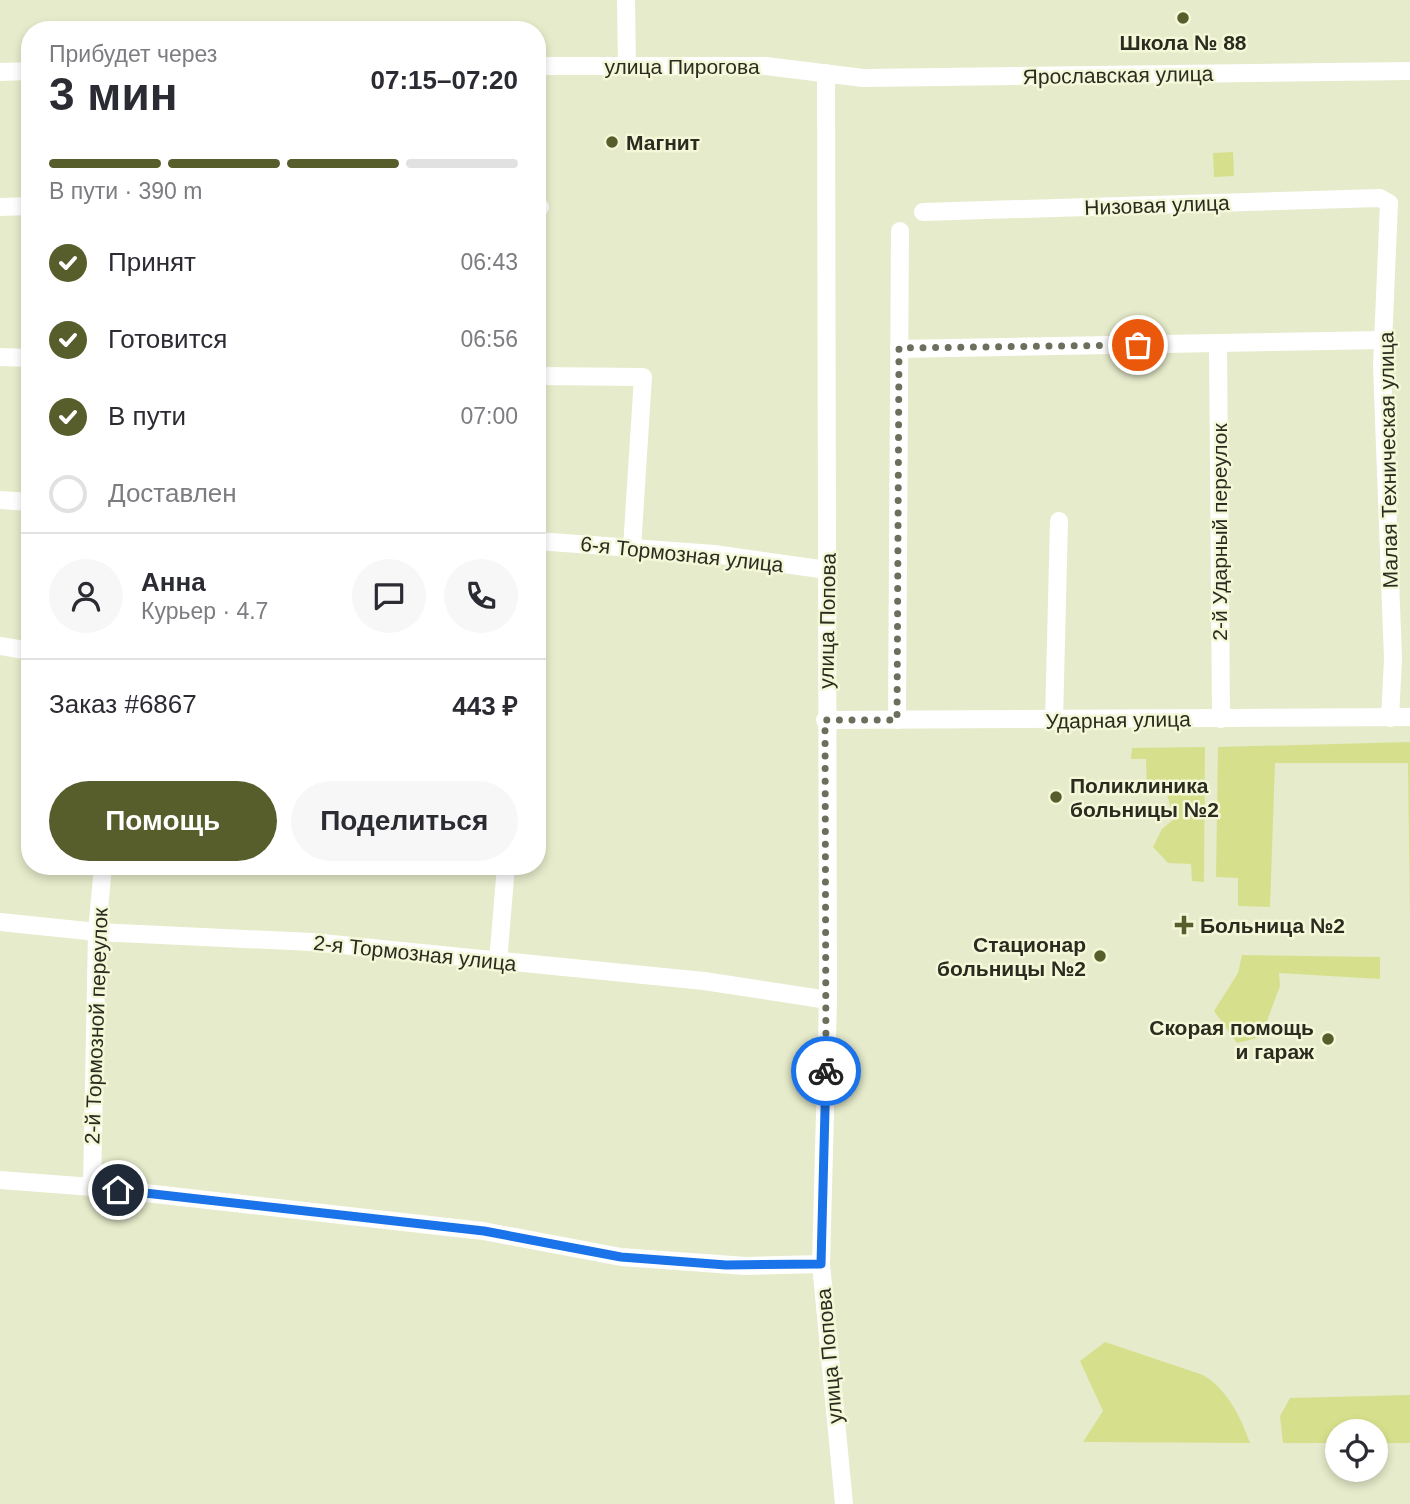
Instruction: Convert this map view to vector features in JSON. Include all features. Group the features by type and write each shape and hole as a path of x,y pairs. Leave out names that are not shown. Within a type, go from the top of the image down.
{"street":[{"path":"626,0 627,65"},
{"name":"улица Пирогова","path":"546,66 766,65 826,73"},
{"path":"0,72 21,71"},
{"name":"Ярославская улица","path":"826,73 863,78 1410,71"},
{"name":"улица Попова","path":"826,73 825,720 828,1000 821,1264 844,1504"},
{"name":"Низовая улица","path":"923,212 1380,198 1390,203"},
{"name":"Малая Техническая улица","path":"1390,203 1383,340 1393,659 1390,718"},
{"path":"0,207 21,206"},
{"path":"897,720 900,231"},
{"path":"899,348 1383,340"},
{"name":"2-й Ударный переулок","path":"1218,344 1221,719"},
{"path":"0,357 21,358"},
{"path":"546,376 643,377 632,548"},
{"path":"0,500 21,501"},
{"path":"1054,721 1059,521"},
{"name":"6-я Тормозная улица","path":"546,542 714,554 827,570"},
{"path":"0,646 21,650"},
{"name":"Ударная улица","path":"825,720 1054,721 1410,717"},
{"name":"2-й Тормозной переулок","path":"92,1187 97,932 102,875"},
{"path":"498,962 505,875"},
{"name":"2-я Тормозная улица","path":"0,922 97,932 312,942 704,981 828,1000"},
{"path":"0,1180 92,1187 484,1231 621,1257 726,1265 821,1264"}],"green space":[{"path":"1233,152 1234,176 1214,177 1213,153"},
{"path":"1410,742 1410,922 1408,763 1275,763 1270,907 1238,906 1238,878 1216,877 1218,747"},
{"path":"1205,747 1204,882 1192,881 1191,864 1168,863 1153,847 1162,829 1174,819 1167,794 1147,794 1146,759 1131,759 1132,748"},
{"path":"1242,955 1380,957 1380,979 1279,973 1280,986 1261,1037 1237,1043 1214,1011 1238,973"},
{"path":"1105,1342 1203,1375 1212,1381 1232,1404 1250,1443 1083,1442 1103,1411 1080,1361"},
{"path":"1410,1395 1410,1443 1388,1443 1388,1419 1325,1419 1325,1443 1283,1443 1280,1416 1290,1398"}],"way so far":[{"path":"826,1071 828,1000 825,720 897,720 899,348 1138,345"}],"place":[{"name":"Школа № 88","path":"1183,18"},
{"name":"Магнит","path":"612,142"},
{"name":"Поликлиника больницы №2","path":"1056,797"},
{"name":"Больница №2","path":"1184,925"},
{"name":"Стационар больницы №2","path":"1100,956"},
{"name":"Скорая помощь и гараж","path":"1328,1039"}],"route":[{"path":"118,1190 484,1231 621,1257 746,1266 821,1264 826,1071"}]}
